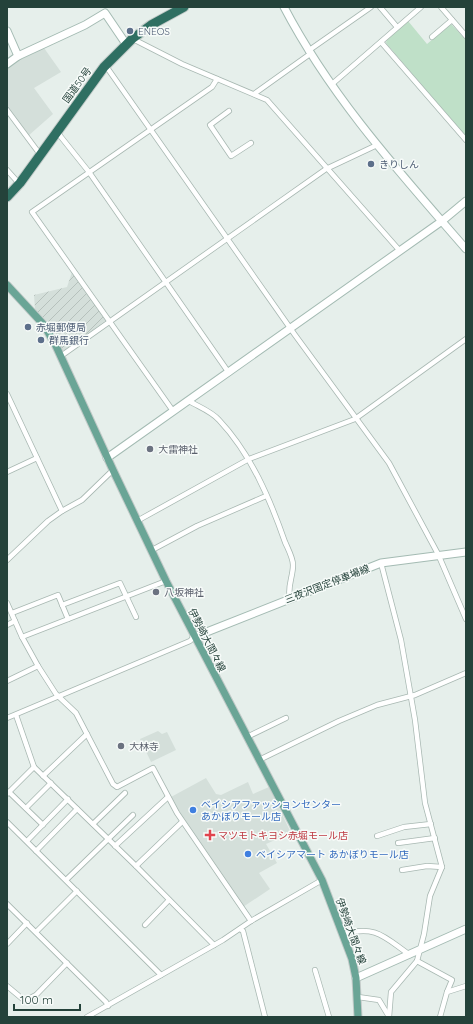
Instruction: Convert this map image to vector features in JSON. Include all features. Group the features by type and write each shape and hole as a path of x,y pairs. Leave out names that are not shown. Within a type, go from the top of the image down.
{"highway":[{"name":"国道50号","path":"7,197 57,132 104,67 129,41 151,25 184,7"}],"main road":[{"name":"伊勢崎大間々線","path":"7,285 44,325 61,356 107,458 166,581 322,880 352,959 358,997 358,1017"}],"street":[{"path":"284,7 309,52 331,85 377,145 466,249"},
{"path":"254,94 371,7"},
{"path":"380,7 397,27"},
{"path":"411,7 415,12"},
{"path":"331,85 421,7"},
{"path":"441,7 466,36"},
{"path":"7,64 18,56 85,25 103,10 129,41 267,100 326,169 400,251"},
{"path":"432,37 452,20"},
{"path":"7,31 18,56"},
{"path":"381,42 466,140"},
{"path":"104,67 108,69 227,239 388,463 438,554 466,619"},
{"path":"173,411 32,212 212,87 217,79"},
{"path":"7,110 39,153"},
{"path":"229,111 210,125 231,156 251,143"},
{"path":"57,132 89,172 229,373"},
{"path":"61,356 326,169 377,145"},
{"path":"7,170 16,180"},
{"path":"107,458 442,221 466,201"},
{"path":"137,521 249,459 355,419 466,339"},
{"path":"7,394 62,510"},
{"path":"188,401 210,412 219,419 249,459 276,518 293,564 290,581 290,598"},
{"path":"7,472 37,458"},
{"path":"7,560 48,521 62,510 82,500 113,470"},
{"path":"152,550 197,526 266,496"},
{"name":"三夜沢国定停車場線","path":"194,636 381,563 438,554 466,552"},
{"path":"381,563 398,626 420,750 425,803 442,866 430,896 417,961 391,992 388,1016"},
{"path":"22,637 127,598 166,581"},
{"path":"62,605 120,582 136,617"},
{"path":"12,613 58,595 68,619"},
{"path":"7,603 22,637 38,666 58,696 76,713 116,786 153,768 182,822 251,921"},
{"path":"7,624 15,621"},
{"path":"7,718 176,647 190,640 194,636"},
{"path":"7,681 38,666"},
{"path":"259,760 372,707 433,689 466,673"},
{"path":"16,715 34,767 136,866 214,945"},
{"path":"247,737 286,718"},
{"path":"43,776 87,734"},
{"path":"34,767 8,793 43,824"},
{"path":"26,808 51,783"},
{"path":"93,824 125,793"},
{"path":"115,846 168,797"},
{"path":"26,841 68,799"},
{"path":"36,850 77,809"},
{"path":"66,880 133,814"},
{"path":"7,822 161,975"},
{"path":"136,866 182,822"},
{"path":"378,836 404,827 431,824"},
{"path":"398,843 435,838"},
{"path":"402,870 427,866 442,866"},
{"path":"87,1017 214,945 251,921 322,880"},
{"path":"36,932 77,891"},
{"path":"145,925 169,900"},
{"path":"8,906 67,963 108,1006"},
{"path":"7,944 27,923"},
{"path":"240,929 242,931 265,1017"},
{"path":"356,978 466,929"},
{"path":"343,934 358,930 375,931 410,955"},
{"path":"417,961 452,980 440,1017"},
{"path":"7,986 25,1001 36,995 67,963"},
{"path":"315,970 329,1017"},
{"path":"447,992 466,986"},
{"path":"358,997 380,1000 388,1016"}],"shaded area":[{"path":"44,48 61,72 34,88 53,114 28,136 7,108 7,68 15,62"},
{"path":"72,272 106,320 65,351 61,349 35,309 34,295 67,287"},
{"path":"158,731 162,734 167,732 176,750 151,762 140,739"},
{"path":"206,778 216,794 221,795 248,782 253,794 269,787 291,833 266,844 277,863 259,873 270,889 243,907 177,809 171,797"}],"green space":[{"path":"408,21 427,44 451,24 466,40 466,137 386,43 387,39"}],"place":[{"name":"ENEOS","path":"130,31"},
{"name":"きりしん","path":"371,164"},
{"name":"赤堀郵便局","path":"28,327"},
{"name":"群馬銀行","path":"41,340"},
{"name":"大雷神社","path":"150,449"},
{"name":"八坂神社","path":"156,592"},
{"name":"大林寺","path":"121,746"},
{"name":"ベイシアファッションセンター あかぼりモール店","path":"193,810"},
{"name":"マツモトキヨシ赤堀モール店","path":"210,835"},
{"name":"ベイシアマート あかぼりモール店","path":"248,854"}]}
